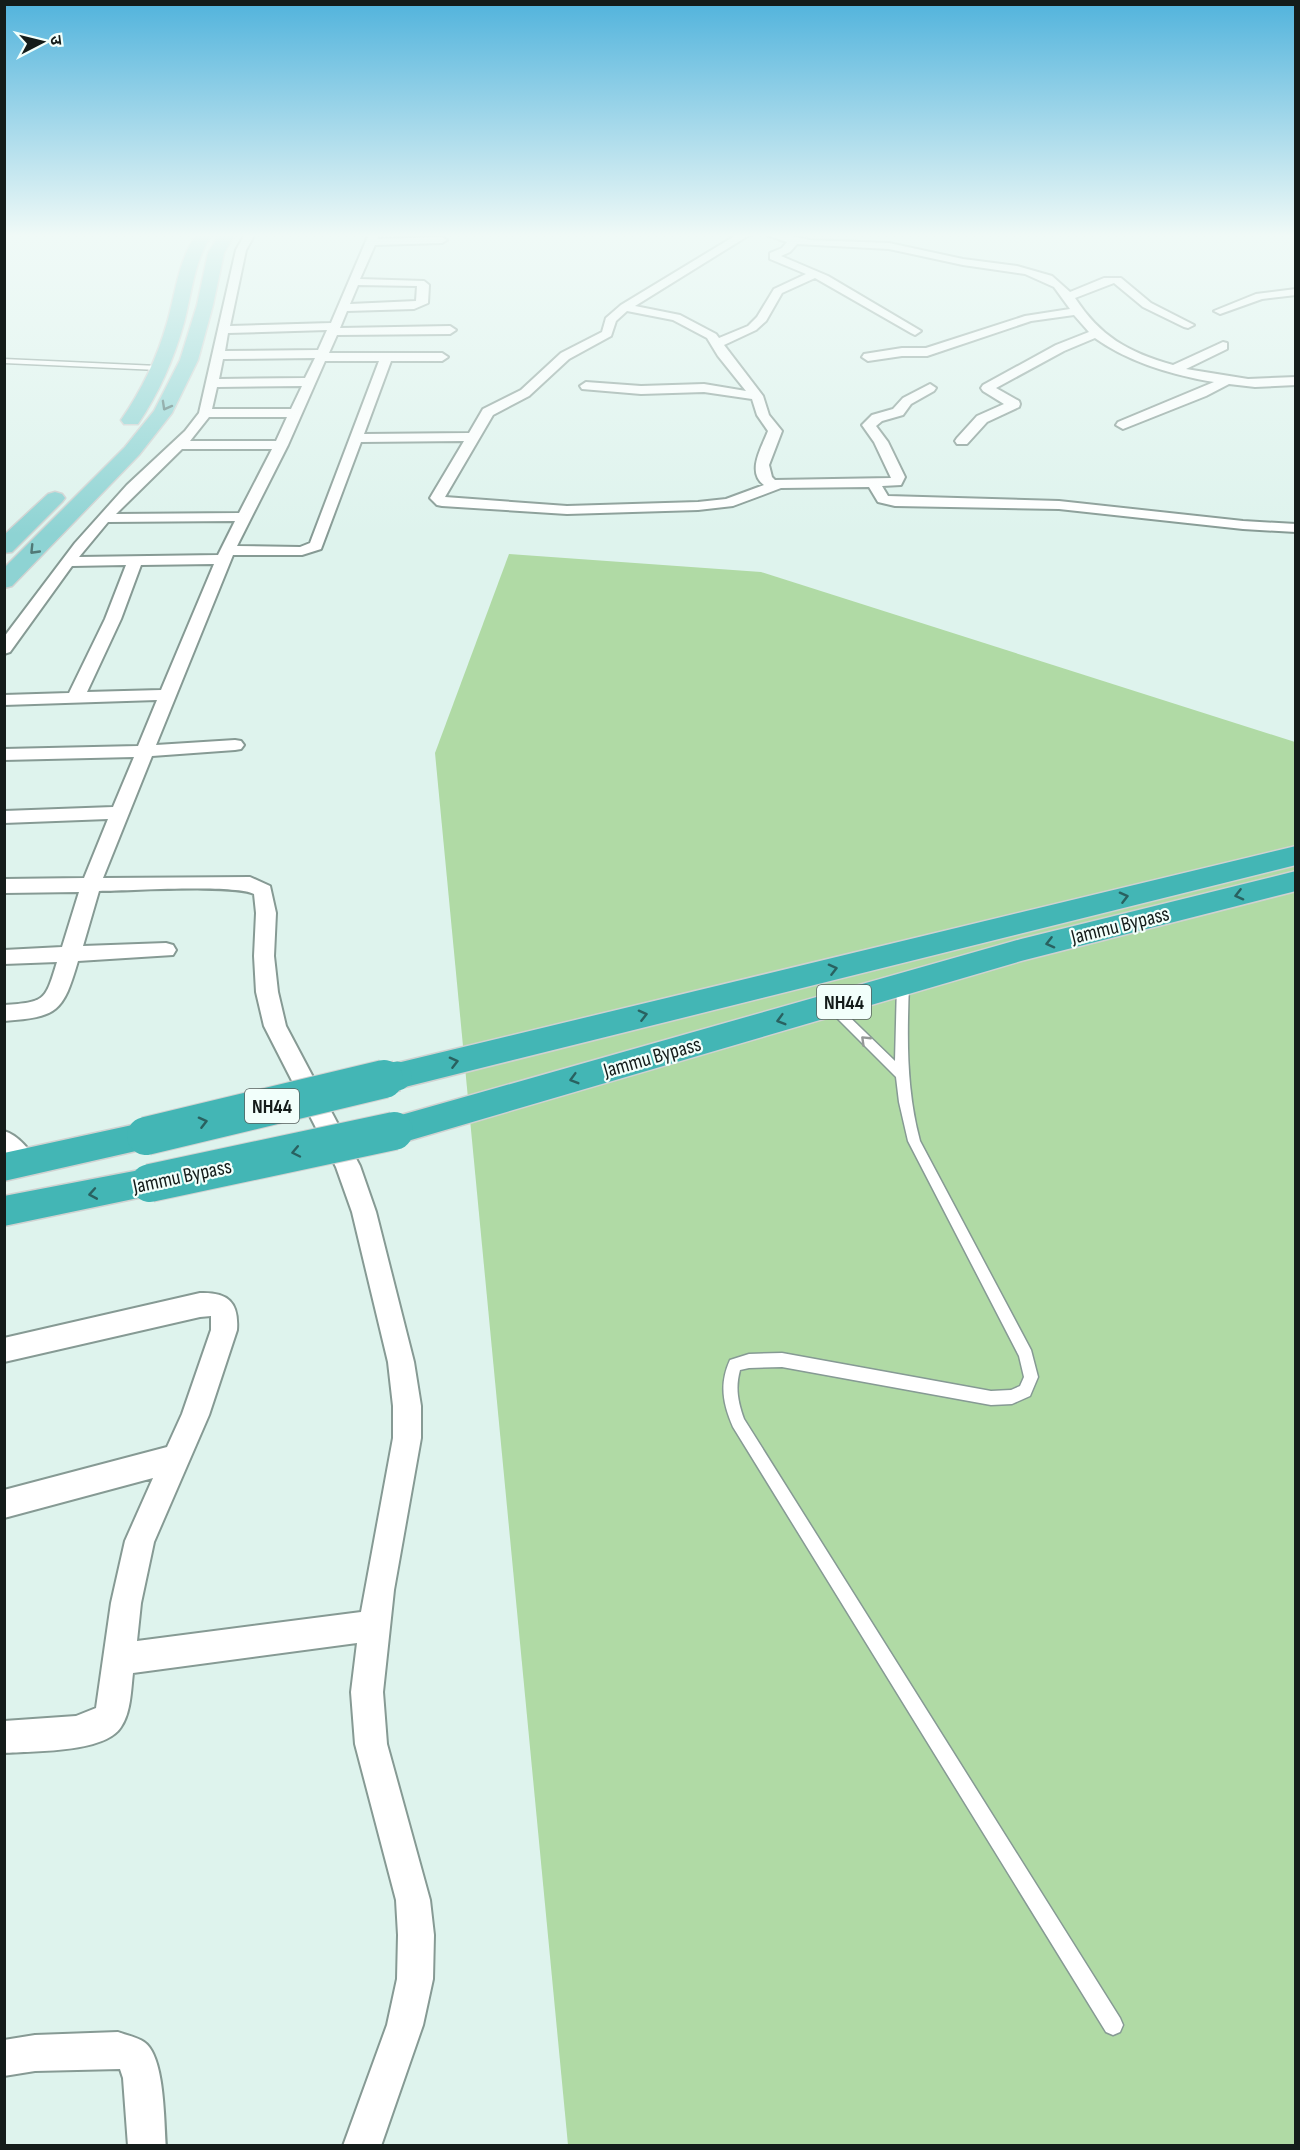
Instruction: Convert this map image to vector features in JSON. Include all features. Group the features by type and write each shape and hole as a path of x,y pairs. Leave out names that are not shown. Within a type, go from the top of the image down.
{"highway":[{"name":"Jammu Bypass","path":"11,1157 146,1136 1296,855"},
{"name":"Jammu Bypass","path":"4,1211 150,1183 394,1131 1021,950 1296,881"}],"main road":[{"path":"117,435 141,406 170,334"},
{"path":"4,581 132,451 163,413 189,360 196,334"},
{"path":"4,546 71,483"}],"street":[{"path":"4,649 68,562 104,518 132,488 196,428 205,413 222,334"},
{"path":"4,1013 45,1008 53,1003 58,994 91,884 225,555 281,445 331,334"},
{"path":"606,334 566,356 525,393 488,412 468,437 438,495 438,501 567,510 698,506 728,503 778,484"},
{"path":"709,334 757,396 763,415 775,431 762,465 762,472 767,482 778,484 896,482 898,477 881,442 870,428 870,422 898,412 907,401 930,388"},
{"path":"717,344 738,334"},
{"path":"868,357 902,352 927,352 980,334"},
{"path":"962,441 982,419 1014,404 987,388 1060,348 1094,334"},
{"path":"1099,334 1136,355 1227,380 1258,383 1296,381"},
{"path":"1177,368 1223,346"},
{"path":"218,355 442,357"},
{"path":"68,562 135,561 302,551 316,546 386,357"},
{"path":"1123,425 1149,413 1191,399 1227,380"},
{"path":"212,383 310,382"},
{"path":"586,386 641,390 704,388 757,396"},
{"path":"205,413 296,413"},
{"path":"356,438 468,437"},
{"path":"178,445 281,445"},
{"path":"874,484 883,499 895,502 1059,505 1243,525 1296,528"},
{"path":"104,518 244,517"},
{"path":"76,697 113,619 135,561"},
{"path":"4,700 169,695"},
{"path":"4,755 147,751 235,745"},
{"path":"4,817 121,813"},
{"path":"4,886 217,883 250,884 262,891 266,913 264,956 267,992 274,1026 348,1166 364,1212 401,1362 407,1406 407,1438 375,1626 367,1692 371,1744 413,1900 416,1935 415,1979 405,2025 362,2145"},
{"path":"4,957 166,950"},
{"path":"4,1350 200,1305 214,1304 222,1308 225,1318 224,1330 195,1415 140,1540 132,1572 110,1716 103,1724 76,1732 4,1737"},
{"path":"4,1504 176,1458"},
{"path":"119,1659 375,1626"},
{"path":"4,2058 34,2054 118,2050 132,2055 138,2062 142,2078 147,2145"}],"lane":[{"path":"4,361 158,368"},
{"path":"903,984 901,1074 903,1099 914,1141 1026,1355 1031,1377 1026,1391 1012,1396 991,1398 782,1360 749,1360 735,1365 728,1382 729,1396 738,1422 1113,2025"},
{"path":"830,1005 901,1074"}],"green space":[{"path":"509,554 761,572 1295,742 1295,2145 568,2145 435,753"}]}
